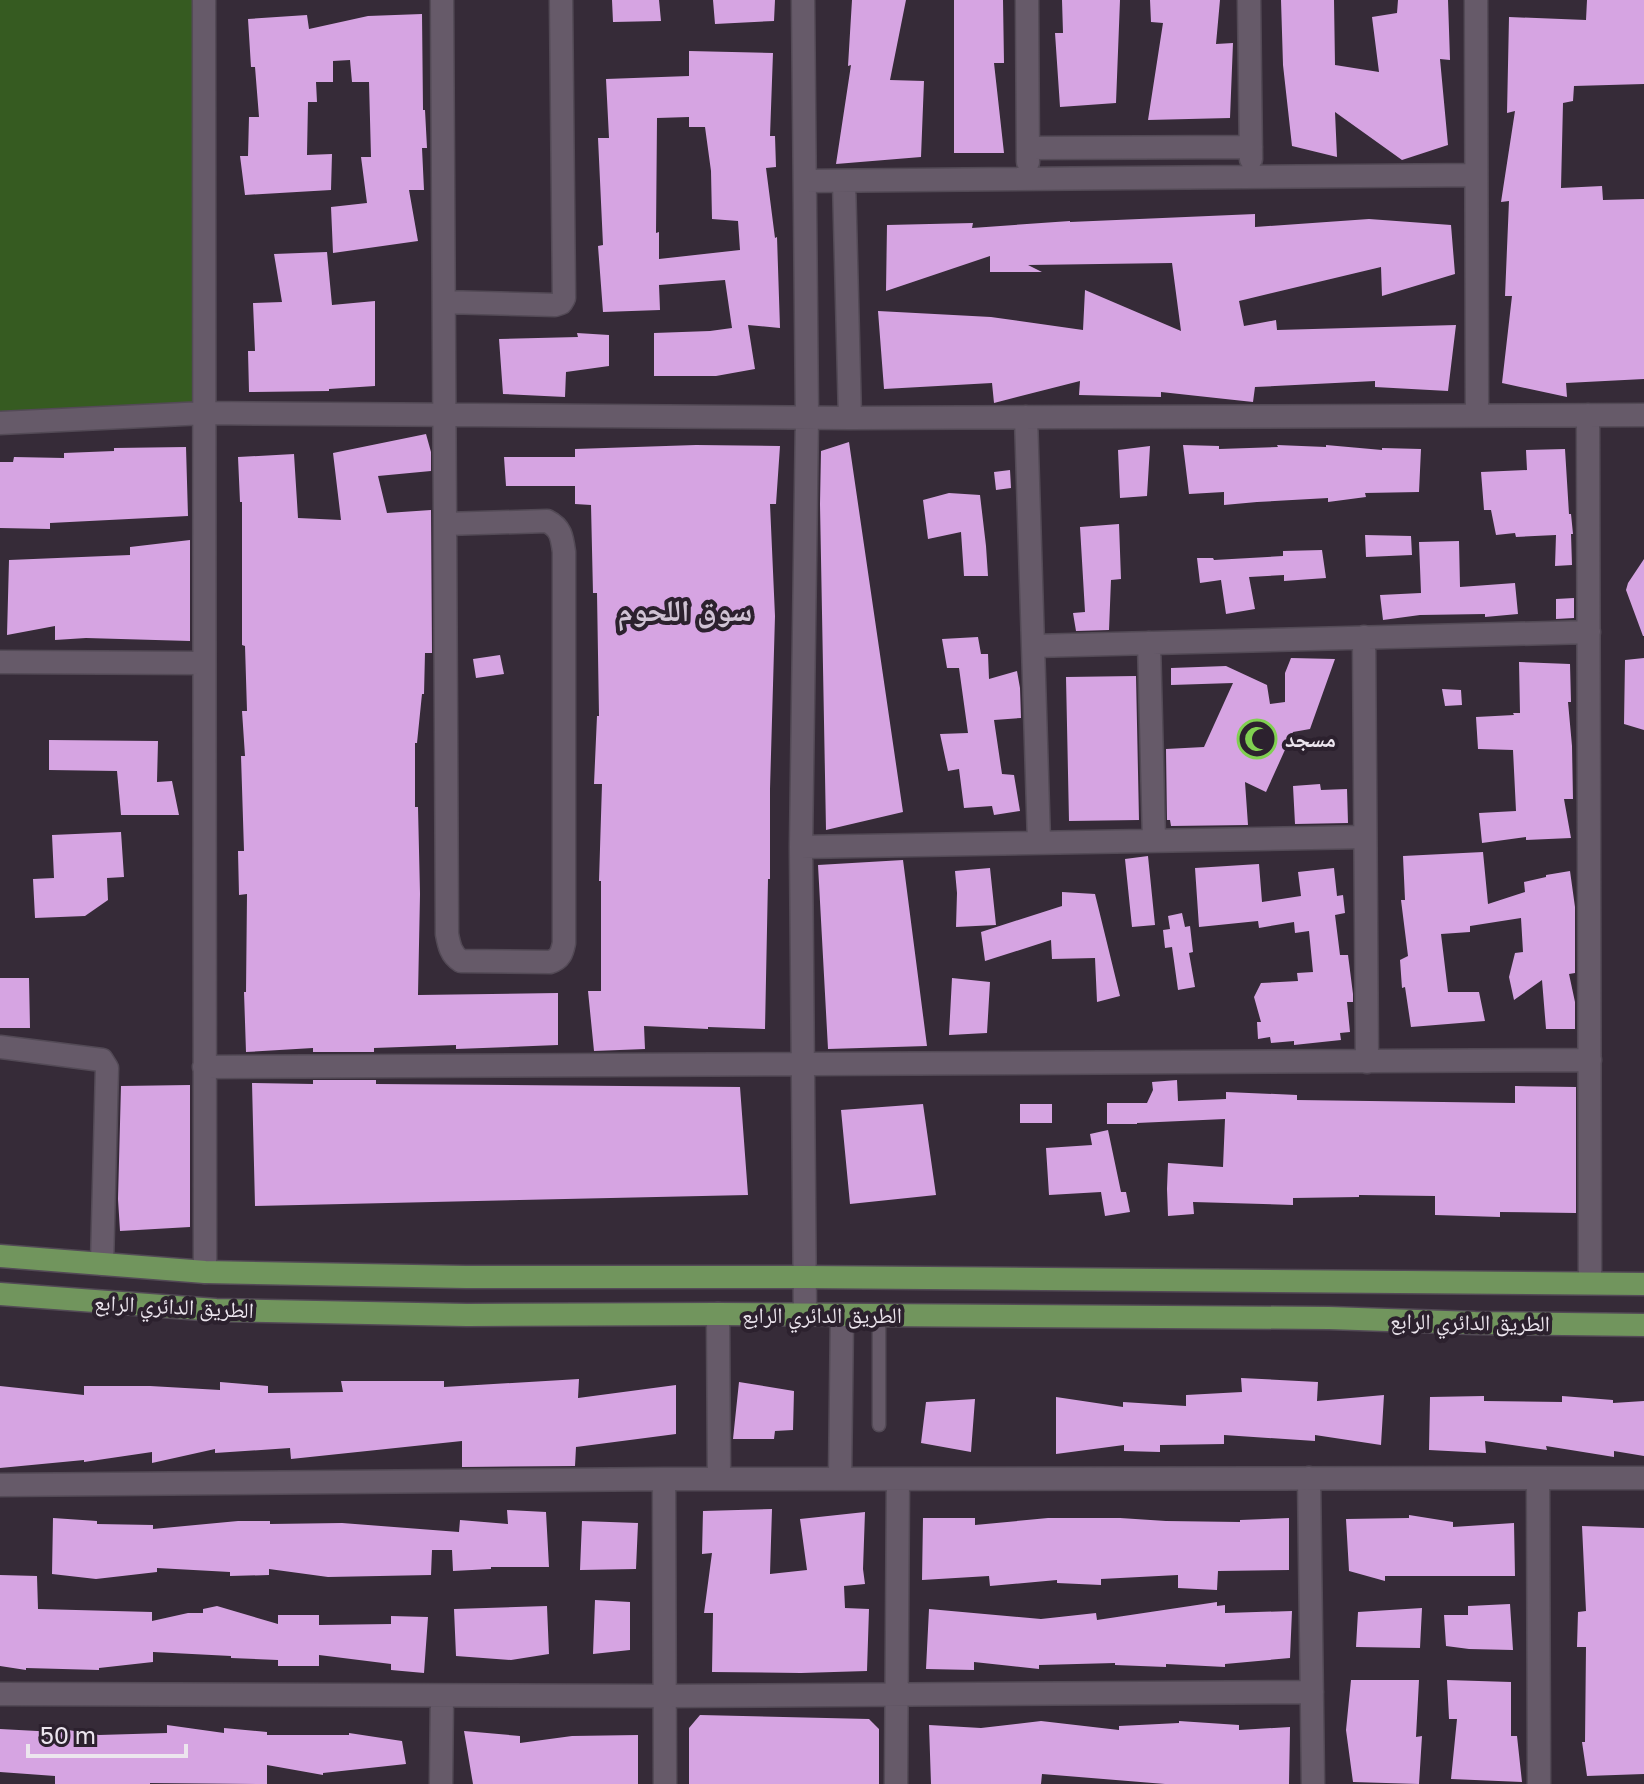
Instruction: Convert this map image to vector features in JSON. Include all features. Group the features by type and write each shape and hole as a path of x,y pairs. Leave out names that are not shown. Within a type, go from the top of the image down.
{"main road":[{"name":"الطريق الدائري الرابع","path":"0,1256 205,1272 466,1277 1644,1284"},
{"name":"الطريق الدائري الرابع","path":"0,1294 216,1310 467,1315 1329,1318 1644,1325"}],"street":[{"path":"204,0 205,1272"},
{"path":"442,0 447,934 456,958 461,961 550,962 562,953 564,943 565,592 562,534 547,521 445,524"},
{"path":"444,302 555,305 564,298 561,0"},
{"path":"803,0 807,417 801,847 805,1314"},
{"path":"1027,0 1027,179"},
{"path":"1249,0 1252,177"},
{"path":"1476,0 1477,415"},
{"path":"1028,148 1251,147"},
{"path":"805,181 1476,175"},
{"path":"844,181 850,418"},
{"path":"0,423 205,413 850,418 1644,415"},
{"path":"1588,415 1590,1283"},
{"path":"1026,417 1039,842"},
{"path":"1033,646 1589,632"},
{"path":"1364,637 1367,1062"},
{"path":"1149,643 1154,840"},
{"path":"0,662 204,663"},
{"path":"801,847 1365,837"},
{"path":"0,1047 102,1060 107,1068 102,1264"},
{"path":"204,1067 1590,1060"},
{"path":"718,1314 719,1479"},
{"path":"840,1479 842,1315"},
{"path":"1309,1478 1313,1784"},
{"path":"1538,1478 1539,1784"},
{"path":"0,1485 664,1479 1644,1478"},
{"path":"664,1479 665,1784"},
{"path":"896,1784 898,1479"},
{"path":"0,1694 896,1696 1312,1692"},
{"path":"441,1784 442,1696"}],"lane":[{"path":"879,1315 879,1425"}],"green space":[{"path":"0,0 216,0 213,423 0,424"}],"building":[{"path":"612,0 659,0 661,21 613,22"},
{"path":"713,0 775,0 774,21 715,24"},
{"path":"852,0 906,0 890,80 924,81 921,157 836,164 851,65 848,66"},
{"path":"954,0 1003,0 1004,63 994,63 1004,153 954,153"},
{"path":"1062,0 1120,0 1116,103 1060,107 1055,33 1063,33"},
{"path":"1150,0 1220,0 1216,44 1233,43 1230,118 1148,120 1163,23 1151,22"},
{"path":"1281,0 1334,0 1335,65 1379,72 1372,17 1397,13 1398,0 1448,0 1450,60 1440,59 1448,145 1402,160 1335,112 1337,157 1292,146 1283,65"},
{"path":"1587,0 1644,0 1644,84 1574,86 1573,101 1563,103 1561,188 1602,186 1603,200 1644,199 1644,379 1566,383 1567,397 1502,383 1512,296 1505,296 1509,201 1501,202 1515,111 1507,113 1509,17 1586,20"},
{"path":"422,14 423,110 427,148 422,148 424,190 409,190 418,241 333,253 331,207 367,203 361,157 371,157 369,82 352,82 350,60 333,61 333,82 316,82 317,102 308,102 307,155 332,154 331,190 245,195 240,156 248,156 249,117 259,117 248,19 307,15 309,29 368,16"},
{"path":"689,51 773,53 770,136 775,136 776,167 766,168 777,237 780,328 748,325 755,369 716,376 654,376 654,333 732,328 725,280 659,285 660,310 603,312 598,246 603,245 598,138 609,138 606,79 689,76","holes":["689,117 689,127 705,127 711,171 712,219 738,221 740,250 659,259 659,232 656,233 657,118"]},
{"path":"1255,214 1255,227 1369,219 1451,225 1455,274 1382,296 1381,267 1239,301 1244,326 1276,320 1277,330 1456,325 1448,391 1375,387 1375,381 1255,387 1253,402 1161,392 1161,397 1079,395 1080,381 994,403 992,383 884,389 878,311 991,317 1083,330 1085,290 1181,331 1172,263 1028,265 1042,272 990,272 990,256 886,291 887,225 973,223 972,228"},
{"path":"327,252 332,305 375,301 375,386 329,391 249,392 248,351 255,351 253,303 282,302 274,254"},
{"path":"577,333 609,335 609,366 566,372 565,397 503,394 499,339 578,337"},
{"path":"426,434 431,452 431,471 378,476 387,513 431,510 432,653 425,653 424,694 415,743 420,894 418,995 558,993 558,1045 374,1048 374,1052 313,1052 313,1048 246,1052 247,894 239,895 238,851 244,851 241,756 245,756 242,711 247,711 245,646 242,645 242,502 238,457 294,454 298,518 341,520 333,453"},
{"path":"849,442 903,812 826,830 821,451"},
{"path":"1183,445 1219,446 1219,449 1326,445 1382,450 1421,449 1419,492 1365,493 1366,497 1328,502 1328,498 1224,505 1224,492 1189,494"},
{"path":"780,446 776,504 770,504 775,616 765,1029 644,1026 645,1049 594,1051 588,991 601,991 599,881 602,784 594,784 599,716 597,593 593,593 591,505 575,504 575,486 506,486 504,457 575,457 575,449"},
{"path":"1150,446 1147,496 1120,498 1118,450"},
{"path":"186,447 188,516 50,523 50,529 0,528 0,462 13,462 14,457 64,458 64,453 114,451 114,448"},
{"path":"1565,449 1573,534 1572,565 1555,566 1556,535 1496,535 1491,510 1484,510 1481,472 1527,470 1526,450"},
{"path":"1010,470 1011,488 996,490 994,472"},
{"path":"949,493 980,495 988,576 964,576 961,532 928,539 923,500"},
{"path":"1119,524 1121,579 1111,580 1109,630 1076,631 1073,613 1085,612 1080,527"},
{"path":"1365,535 1411,536 1412,555 1366,557"},
{"path":"190,540 190,641 55,640 55,626 7,635 9,560 130,555 130,547"},
{"path":"1459,541 1460,587 1515,583 1518,614 1485,617 1485,614 1420,615 1383,620 1380,595 1421,593 1419,542"},
{"path":"1322,550 1326,578 1284,581 1284,575 1249,577 1255,609 1226,614 1221,580 1200,583 1197,558 1283,556 1283,551"},
{"path":"1644,559 1644,636 1643,636 1626,590"},
{"path":"1574,598 1574,618 1556,619 1556,599"},
{"path":"978,637 981,654 988,654 989,679 1017,671 1021,718 994,720 1002,774 1014,775 1020,811 994,815 992,806 964,808 959,769 948,771 940,734 968,733 959,668 947,668 942,639"},
{"path":"500,655 504,674 476,678 473,659"},
{"path":"1291,658 1335,659 1310,729 1293,732 1266,792 1245,782 1248,825 1171,826 1170,820 1167,820 1166,749 1204,747 1233,683 1171,685 1171,668 1226,666 1267,685 1270,704 1285,702 1285,673"},
{"path":"1644,658 1644,730 1624,724 1625,660"},
{"path":"1519,662 1570,664 1571,702 1568,702 1573,799 1564,799 1571,838 1526,840 1526,837 1482,843 1479,813 1516,811 1513,750 1478,749 1476,717 1520,713"},
{"path":"1136,676 1139,820 1069,821 1066,677"},
{"path":"1442,689 1461,690 1462,705 1445,706"},
{"path":"49,740 158,741 157,782 172,781 179,815 121,815 117,771 49,770"},
{"path":"1320,784 1321,790 1347,789 1348,823 1295,824 1293,786"},
{"path":"121,832 124,877 107,878 108,900 85,916 35,918 33,879 54,878 52,835"},
{"path":"1483,852 1488,904 1525,892 1524,882 1570,871 1575,907 1575,973 1569,974 1575,1002 1575,1029 1546,1029 1542,980 1514,1000 1509,977 1515,953 1523,952 1521,918 1470,926 1470,932 1441,934 1448,992 1479,992 1485,1021 1411,1027 1405,987 1402,988 1400,960 1408,956 1401,900 1405,900 1403,856"},
{"path":"1148,856 1155,925 1132,927 1125,859"},
{"path":"903,860 927,1046 828,1049 818,865"},
{"path":"1259,864 1262,902 1301,896 1298,872 1334,868 1337,896 1343,895 1345,913 1335,915 1340,955 1348,955 1353,994 1353,1002 1347,1002 1350,1032 1340,1033 1341,1040 1294,1045 1294,1041 1271,1043 1270,1037 1258,1039 1257,1022 1261,1022 1254,997 1261,983 1298,981 1297,973 1313,972 1309,931 1295,933 1294,922 1259,928 1258,921 1199,927 1195,868"},
{"path":"990,868 996,925 956,927 955,871"},
{"path":"1062,892 1095,894 1120,996 1097,1002 1095,958 1052,959 1051,940 985,961 981,932 1062,906"},
{"path":"1182,913 1185,927 1190,926 1193,952 1189,953 1195,987 1178,990 1172,947 1165,948 1163,930 1170,929 1168,916"},
{"path":"0,978 29,978 30,1028 0,1028"},
{"path":"952,978 990,982 987,1033 949,1035"},
{"path":"313,1080 376,1080 376,1084 740,1087 748,1195 255,1206 252,1083 313,1084"},
{"path":"1177,1080 1178,1101 1226,1099 1226,1092 1297,1095 1297,1100 1515,1103 1515,1086 1576,1087 1576,1213 1500,1212 1500,1217 1435,1215 1435,1196 1359,1195 1293,1198 1293,1205 1193,1202 1194,1214 1168,1216 1168,1163 1223,1167 1225,1119 1107,1124 1107,1103 1147,1103 1153,1090 1152,1082"},
{"path":"190,1085 190,1227 120,1231 121,1086"},
{"path":"923,1104 936,1195 850,1204 841,1110"},
{"path":"1020,1104 1052,1104 1052,1123 1020,1123"},
{"path":"1108,1130 1121,1192 1126,1192 1130,1212 1105,1216 1101,1192 1049,1195 1046,1148 1092,1145 1090,1134"},
{"path":"1241,1378 1318,1382 1317,1401 1384,1395 1381,1445 1315,1435 1315,1441 1224,1435 1224,1444 1160,1445 1160,1452 1124,1451 1124,1445 1056,1454 1056,1397 1123,1407 1123,1402 1186,1406 1186,1395 1242,1392"},
{"path":"579,1379 578,1398 676,1385 676,1434 576,1447 575,1466 462,1467 462,1441 291,1459 290,1448 215,1453 215,1449 152,1463 152,1452 84,1462 0,1468 0,1386 84,1395 84,1386 220,1390 220,1382 268,1386 268,1393 343,1392 341,1381 444,1381 444,1387"},
{"path":"739,1382 794,1391 793,1430 775,1431 774,1439 733,1439"},
{"path":"1484,1396 1484,1401 1562,1402 1562,1396 1613,1400 1613,1403 1644,1401 1644,1456 1614,1451 1614,1457 1546,1446 1547,1450 1485,1441 1486,1453 1429,1450 1430,1397"},
{"path":"975,1399 971,1452 921,1443 926,1402"},
{"path":"772,1509 770,1574 807,1570 800,1519 865,1512 865,1584 844,1586 845,1608 869,1609 867,1671 712,1672 713,1613 704,1613 712,1553 702,1554 703,1511"},
{"path":"507,1510 546,1512 549,1567 491,1567 453,1571 452,1550 432,1550 431,1575 328,1577 269,1569 269,1575 230,1576 230,1572 157,1568 157,1572 96,1579 52,1574 53,1518 97,1521 97,1524 153,1525 153,1529 270,1521 270,1524 342,1523 459,1532 460,1520 508,1524"},
{"path":"1409,1515 1453,1522 1453,1527 1514,1523 1515,1576 1385,1576 1385,1581 1349,1571 1346,1519 1409,1518"},
{"path":"923,1518 975,1518 975,1525 1048,1518 1240,1522 1289,1518 1289,1570 1218,1571 1217,1590 1178,1588 1178,1575 1101,1579 1101,1585 1057,1583 1057,1580 990,1586 989,1576 922,1580"},
{"path":"582,1521 638,1523 636,1569 580,1570"},
{"path":"1582,1526 1644,1528 1644,1774 1587,1776 1582,1742 1585,1742 1586,1647 1577,1647 1578,1612 1586,1611"},
{"path":"0,1575 37,1576 38,1609 152,1612 152,1621 203,1613 203,1609 217,1606 278,1624 278,1615 319,1615 319,1625 391,1624 391,1616 428,1617 424,1673 391,1670 391,1664 319,1655 319,1666 278,1666 278,1660 153,1652 153,1662 99,1670 26,1670 0,1666"},
{"path":"595,1600 630,1602 630,1650 593,1654"},
{"path":"1217,1602 1217,1606 1225,1605 1225,1613 1292,1611 1290,1658 1225,1664 1225,1667 1115,1663 1039,1665 1039,1669 974,1662 974,1670 926,1669 929,1609 1041,1619 1096,1613 1097,1620"},
{"path":"1510,1604 1513,1650 1446,1646 1444,1615 1468,1615 1468,1606"},
{"path":"547,1606 549,1654 511,1660 456,1656 454,1609"},
{"path":"1422,1608 1420,1648 1356,1647 1358,1612"},
{"path":"1351,1680 1419,1680 1416,1737 1422,1736 1419,1784 1353,1782 1346,1730"},
{"path":"1447,1680 1511,1682 1511,1736 1517,1736 1522,1782 1451,1779 1457,1719 1449,1719"},
{"path":"700,1715 869,1719 879,1729 879,1784 689,1784 689,1728"},
{"path":"1041,1721 1119,1730 1119,1726 1179,1721 1239,1725 1239,1730 1290,1727 1289,1784 1165,1784 1042,1774 1041,1784 931,1784 929,1725 981,1728"},
{"path":"167,1725 224,1733 224,1728 267,1732 267,1735 349,1733 402,1741 406,1764 323,1775 267,1765 267,1784 55,1784 55,1776 0,1772 0,1729 56,1732 56,1728 99,1735 167,1733"},
{"path":"464,1731 520,1736 520,1743 572,1736 638,1735 638,1784 473,1784"}],"place":[{"name":"مسجد","path":"1257,739"}],"district":[{"name":"سوق اللحوم","path":"685,611"}]}
